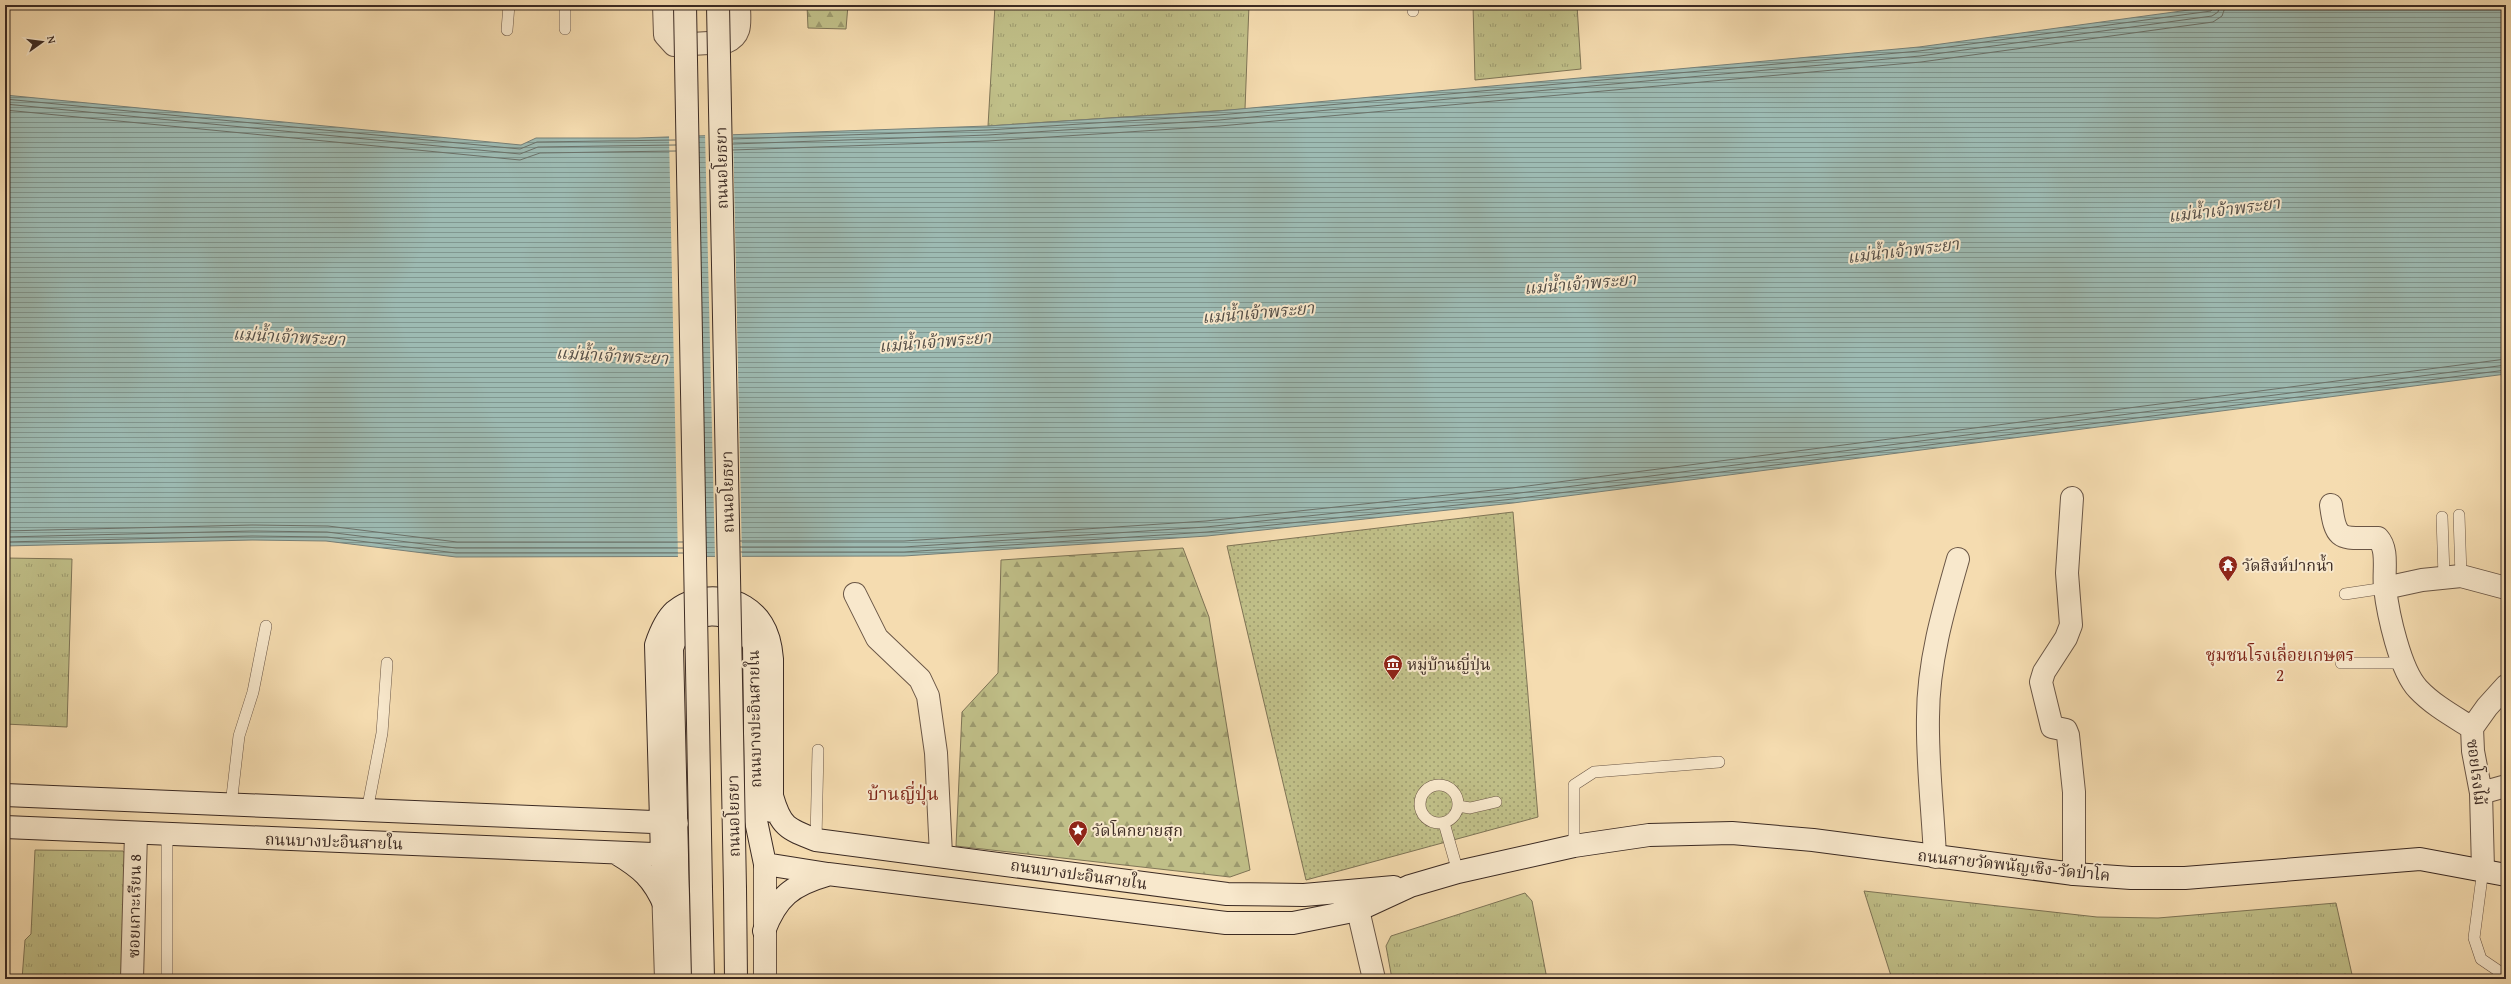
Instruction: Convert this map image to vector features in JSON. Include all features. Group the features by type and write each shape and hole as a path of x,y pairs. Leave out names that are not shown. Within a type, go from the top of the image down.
{"main road":[{"path":"664,5 665,35 674,45 726,42 733,39 739,29 739,5"},
{"name":"ถนนอโยธยา","path":"685,5 703,979"},
{"name":"ถนนอโยธยา","path":"718,5 736,979"},
{"path":"2072,498 2067,573 2071,625 2066,638 2044,672 2041,682 2052,727 2055,729 2066,730 2068,735 2074,792 2074,874"},
{"path":"2331,505 2334,528 2340,535 2348,537 2378,538 2383,544 2385,588 2402,663 2417,687 2428,699 2472,728"},
{"path":"1935,857 1928,717 1930,683 1940,624 1958,559"},
{"path":"2385,588 2452,576 2506,588"},
{"path":"855,594 877,638 920,679 928,696 936,753 941,855"},
{"name":"ถนนบางปะอินสายใน","path":"669,823 659,786 656,645 663,626 675,611 692,601 711,597 731,600 748,609 762,623 770,640 772,822 764,864"},
{"name":"ถนนบางปะอินสายใน","path":"5,826 136,833 670,855 669,823 672,648 677,635 694,619 712,614 726,616 738,622 748,632 754,645 756,822 764,864"},
{"name":"ซอยโรงไม้","path":"2483,869 2481,793 2473,751 2472,728 2486,706 2506,686"},
{"path":"608,821 636,813 648,803 659,786"},
{"path":"2481,793 2506,786"},
{"name":"ถนนบางปะอินสายใน","path":"5,795 669,823"},
{"name":"ถนนบางปะอินสายใน","path":"772,796 778,817 792,831 816,840 941,855 1227,894 1304,895 1410,886"},
{"name":"ซอยเกาะเรียน 8","path":"132,979 136,833"},
{"name":"ถนนสายวัดพนัญเชิง-วัดป่าโค","path":"1522,858 1574,846 1649,835 1732,833 1814,840 2074,874 2131,878 2185,878 2420,859 2483,869 2506,875"},
{"path":"616,853 639,867 657,886 665,906"},
{"path":"666,979 665,906 670,855"},
{"path":"670,855 680,979"},
{"name":"ถนนบางปะอินสายใน","path":"764,864 828,874 1226,923 1293,923 1358,910 1410,886 1458,872 1522,858"},
{"name":"ถนนอโยธยา","path":"764,864 765,979"},
{"path":"764,931 772,912 781,898 811,879 828,874"},
{"path":"1358,910 1374,979"}],"lane":[{"path":"506,30 509,5"},
{"path":"565,5 565,29"},
{"path":"2452,576 2459,515"},
{"path":"2442,517 2452,576"},
{"path":"2345,594 2385,588"},
{"path":"231,805 239,736 253,692 266,626"},
{"path":"366,810 382,733 387,663"},
{"path":"2341,663 2402,663"},
{"path":"816,840 818,750"},
{"path":"1574,846 1574,785 1594,772 1719,762"},
{"path":"1441,784 1454,792 1458,806 1456,813 1444,822 1429,821 1420,809 1422,794 1434,785 1441,784"},
{"path":"1458,806 1470,808 1496,802"},
{"path":"1444,822 1458,872"},
{"path":"166,834 167,979"},
{"path":"2483,869 2474,938 2481,959 2506,976"}],"green space":[{"path":"807,5 848,5 846,29 808,28"},
{"path":"995,5 1249,5 1245,109 988,126"},
{"path":"1473,5 1577,5 1581,69 1475,80"},
{"name":"หมู่บ้านญี่ปุ่น","path":"1513,512 1538,817 1306,880 1227,546"},
{"path":"1183,548 1209,617 1250,870 1230,877 956,846 962,712 998,673 1001,560"},
{"path":"5,558 72,559 67,727 5,724"},
{"path":"35,850 123,851 128,858 127,979 22,979 25,940 31,934"},
{"path":"1864,891 2097,917 2158,918 2336,903 2353,979 1892,979"},
{"path":"1525,893 1532,901 1547,979 1392,979 1386,946 1391,936"}],"water":[{"name":"แม่น้ำเจ้าพระยา","path":"2225,5 2506,5 2506,374 1513,503 1207,536 904,556 456,557 326,541 252,540 5,546 5,95 521,145 536,138 637,138 988,126 1218,111 1919,47"}],"pier":[{"path":"705,133 733,133 742,558 715,558"},
{"path":"697,134 706,558 678,559 669,135"}],"place":[{"name":"วัดสิงห์ปากน้ำ","path":"2228,582"},
{"name":"หมู่บ้านญี่ปุ่น","path":"1393,681"},
{"name":"วัดโคกยายสุก","path":"1078,847"}],"district":[{"name":"ชุมชนโรงเลื่อยเกษตร 2","path":"2280,664"},
{"name":"บ้านญี่ปุ่น","path":"903,793"}]}
